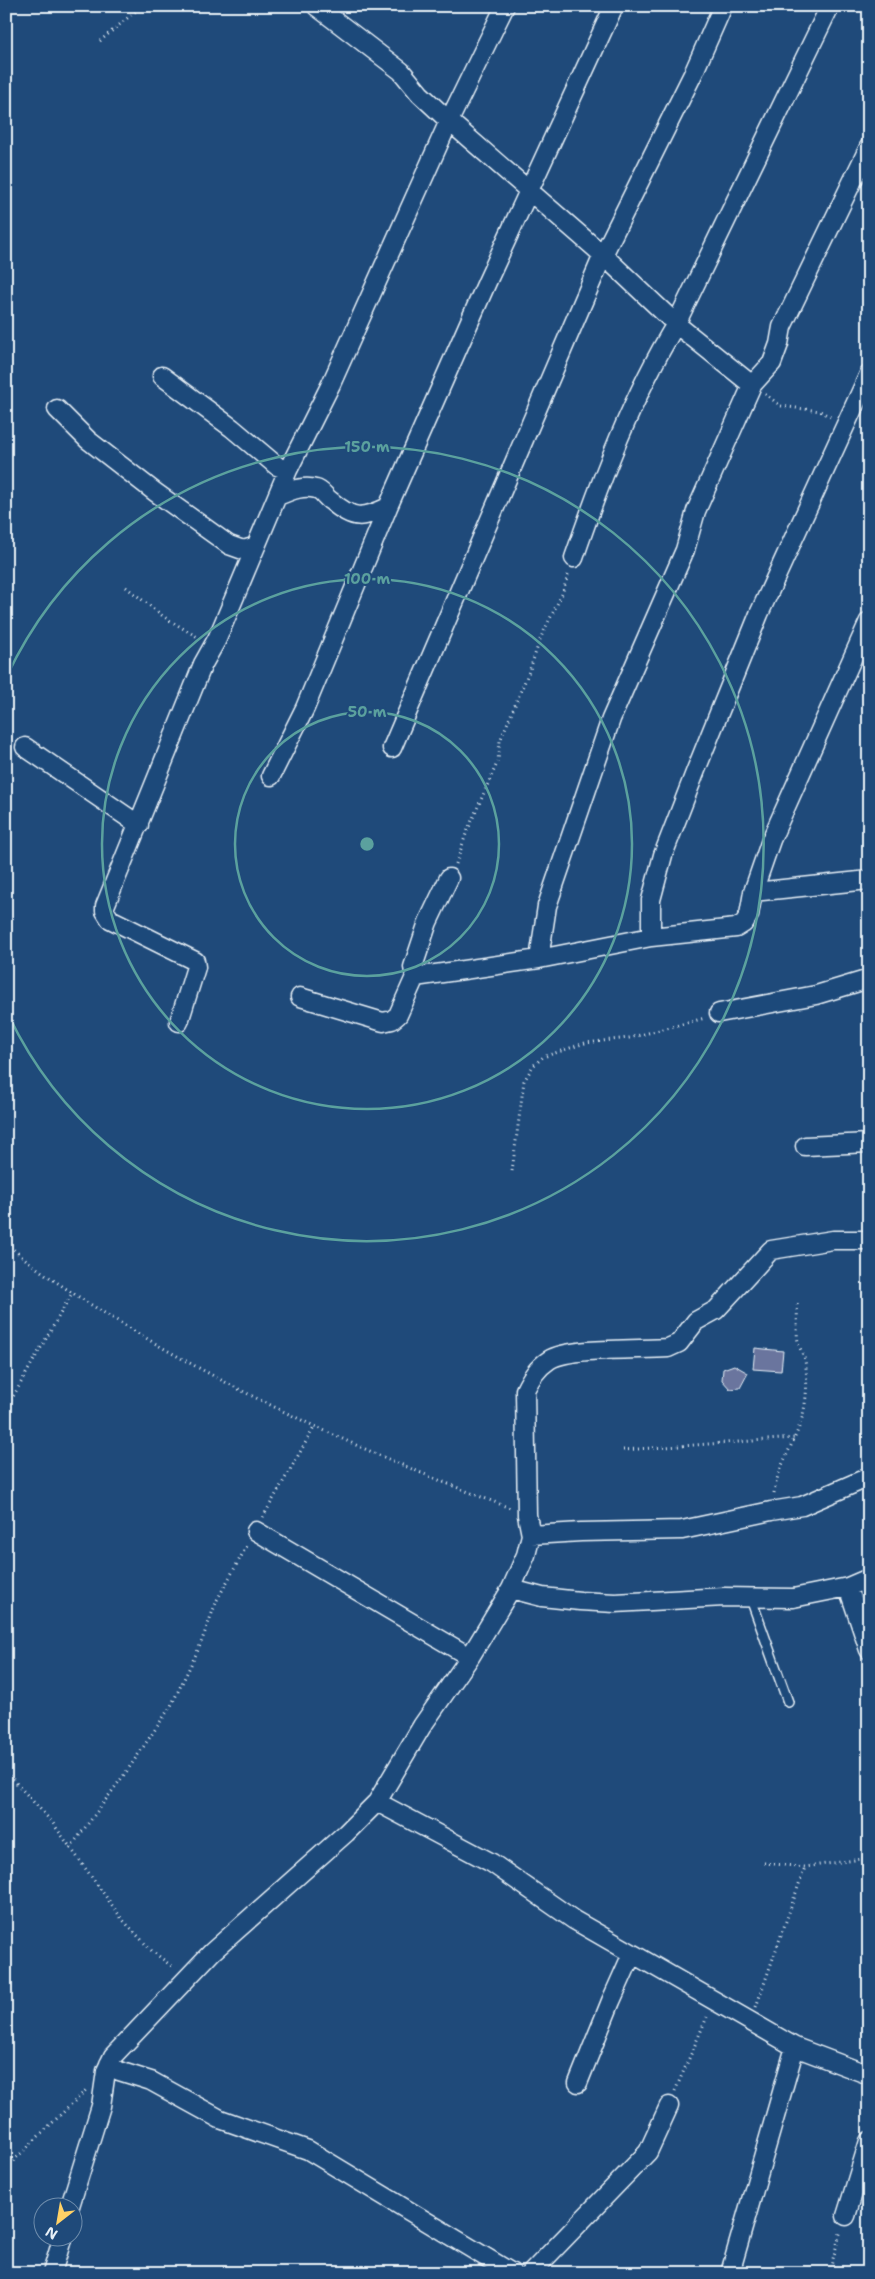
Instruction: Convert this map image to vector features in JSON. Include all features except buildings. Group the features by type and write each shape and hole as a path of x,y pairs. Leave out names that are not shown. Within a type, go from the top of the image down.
{"street":[{"path":"316,6 401,71 420,94 449,121 603,255 676,324 752,385"},
{"path":"179,1022 196,967 196,961 110,919 105,912 105,906 203,664 217,639 288,470 331,384 449,121 505,6"},
{"path":"271,776 305,708 388,507 528,190 614,6"},
{"path":"392,748 603,255 693,74 723,6"},
{"path":"574,558 595,497 659,352 676,324 830,6"},
{"path":"539,959 547,906 611,719 685,550 696,511 752,385 772,363 779,344 782,327 869,147"},
{"path":"651,937 651,900 663,855 759,614 869,374"},
{"path":"162,376 232,428 277,466 288,470"},
{"path":"57,410 88,440 155,492 229,545 243,550 256,546"},
{"path":"278,496 305,487 319,489 331,501 348,513 360,518 388,507"},
{"path":"415,977 539,959 651,937 736,928 744,923 749,915 753,892 771,840 869,621"},
{"path":"25,747 139,824"},
{"path":"300,997 383,1022 392,1020 398,1015 415,977 413,967 417,954 428,922 449,878"},
{"path":"753,892 869,880"},
{"path":"719,1013 816,995 869,979"},
{"path":"804,1146 869,1143"},
{"path":"73,2196 101,2106 108,2068 118,2050 212,1952 346,1833 377,1802 422,1726 470,1657 511,1589 526,1555 531,1535 526,1515 525,1390 534,1372 550,1359 569,1353 668,1348 679,1343 696,1321 716,1310 771,1250 834,1240 869,1240"},
{"path":"531,1535 682,1530 771,1510 802,1506 869,1477"},
{"path":"256,1531 470,1657"},
{"path":"511,1589 542,1597 615,1603 724,1597 751,1599 793,1598 848,1587 869,1578"},
{"path":"848,1587 869,1650"},
{"path":"377,1802 492,1863 574,1920 795,2047 869,2076"},
{"path":"578,2083 632,1954"},
{"path":"730,2273 795,2047"},
{"path":"108,2068 151,2081 220,2119 308,2150 512,2273"},
{"path":"531,2273 648,2152 669,2106"},
{"path":"846,2216 869,2141"},
{"path":"52,2273 60,2246"}],"lane":[{"path":"751,1599 788,1702"}],"path":[{"path":"100,41 142,6"},
{"path":"752,385 781,406 820,411 843,429"},
{"path":"449,878 498,761 500,741 530,669 541,637 562,594 574,558"},
{"path":"126,587 164,617 191,634 204,640 217,639"},
{"path":"512,1171 524,1081 533,1066 543,1057 585,1043 629,1038 719,1013"},
{"path":"6,1243 72,1293 153,1343 234,1386 315,1426 457,1488 526,1515"},
{"path":"6,1409 72,1293"},
{"path":"771,1510 776,1478 786,1451 795,1438 804,1410 806,1378 804,1358 798,1341 798,1304"},
{"path":"70,1848 127,1771 170,1706 199,1648 217,1600 315,1426"},
{"path":"623,1450 795,1438"},
{"path":"6,1772 52,1822 122,1919 152,1951 188,1979"},
{"path":"764,1863 805,1866 869,1858"},
{"path":"751,2022 805,1866"},
{"path":"669,2106 715,2000"},
{"path":"6,2168 108,2068"},
{"path":"829,2273 846,2216"}]}
